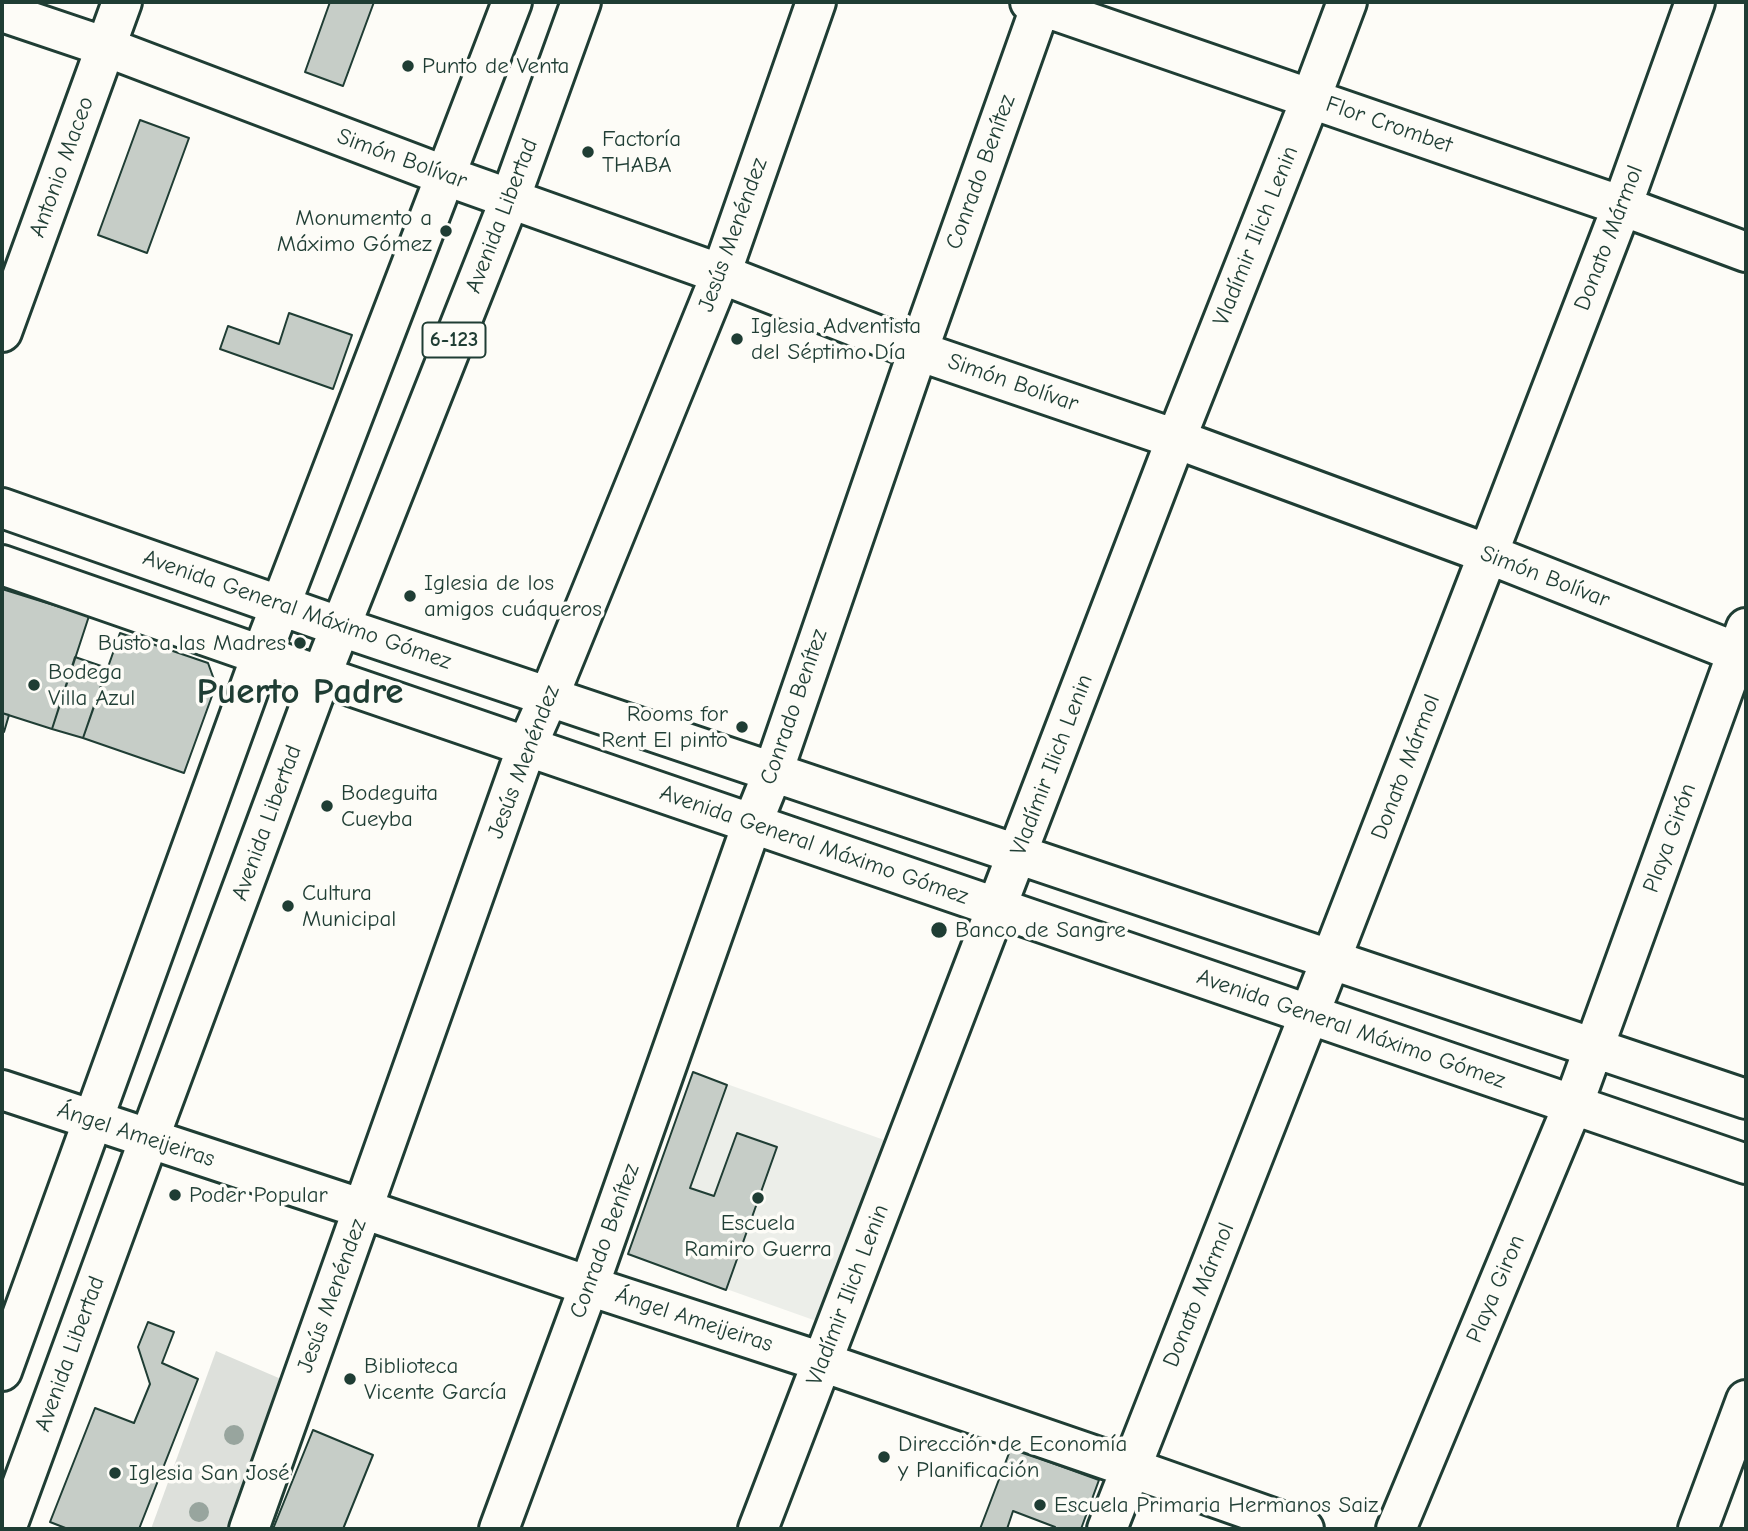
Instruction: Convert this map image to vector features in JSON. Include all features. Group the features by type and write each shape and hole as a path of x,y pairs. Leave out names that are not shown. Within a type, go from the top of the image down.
{"street":[{"name":"Antonio Maceo","path":"2,332 122,2"},
{"name":"6-123","path":"261,656 512,2"},
{"name":"Avenida Libertad","path":"6,1529 321,676 510,199 581,2"},
{"name":"Jesús Menéndez","path":"249,1529 527,747 720,274 816,2"},
{"name":"Vladímir Ilich Lenin","path":"758,1529 1346,2"},
{"name":"Donato Mármol","path":"1107,1529 1489,554 1622,206 1695,2"},
{"name":"Flor Crombet","path":"1037,3 1622,206 1746,252"},
{"name":"Conrado Benítez","path":"499,1529 773,772 1037,3"},
{"name":"Simón Bolívar","path":"2,12 106,47 446,176 720,274 918,351 1176,439 1743,645"},
{"name":"Avenida General Máximo Gómez","path":"2,508 341,626 1746,1099"},
{"name":"Avenida General Máximo Gómez","path":"2,565 1746,1164"},
{"name":"Playa Girón","path":"1594,1048 1743,645"},
{"path":"2,1371 261,656"},
{"name":"Playa Giron","path":"1396,1529 1573,1105 1594,1048"},
{"name":"Ángel Ameijeiras","path":"2,1090 822,1362 1304,1529"},
{"path":"1698,1529 1746,1400"}],"shaded area":[{"name":"Escuela Ramiro Guerra","path":"693,1072 887,1141 822,1323 628,1254"},
{"path":"216,1351 281,1379 229,1529 151,1529"}],"building":[{"path":"330,2 374,2 343,86 305,72"},
{"path":"140,120 189,138 147,253 98,235"},
{"path":"289,313 352,335 333,389 220,349 228,326 279,344"},
{"name":"Bodega Villa Azul","path":"2,589 89,616 52,729 2,713"},
{"path":"120,633 208,663 216,685 184,773 83,738"},
{"path":"75,657 107,668 83,738 52,729"},
{"path":"2,713 9,715 4,732 2,732"},
{"path":"693,1072 727,1085 690,1188 714,1196 737,1133 777,1147 726,1290 628,1254"},
{"name":"Iglesia San José","path":"148,1322 174,1332 162,1363 198,1379 139,1529 68,1529 50,1522 95,1408 134,1423 150,1384 138,1347"},
{"path":"313,1430 373,1455 343,1529 273,1529"},
{"name":"Escuela Primaria Hermanos Saiz","path":"1011,1448 1099,1480 1081,1529 1054,1529 1055,1527 1013,1511 1007,1529 980,1529"}],"place":[{"name":"Punto de Venta","path":"408,66"},
{"name":"Factoría THABA","path":"588,152"},
{"name":"Monumento a Máximo Gómez","path":"446,231"},
{"name":"Iglesia Adventista del Séptimo Día","path":"737,339"},
{"name":"Iglesia de los amigos cuáqueros","path":"410,596"},
{"name":"Busto a las Madres","path":"300,643"},
{"name":"Bodega Villa Azul","path":"34,685"},
{"name":"Rooms for Rent El pinto","path":"742,727"},
{"name":"Bodeguita Cueyba","path":"327,806"},
{"name":"Cultura Municipal","path":"288,906"},
{"name":"Banco de Sangre","path":"939,930"},
{"name":"Poder Popular","path":"175,1195"},
{"name":"Escuela Ramiro Guerra","path":"758,1198"},
{"name":"Biblioteca Vicente García","path":"350,1379"},
{"name":"Dirección de Economía y Planificación","path":"884,1457"},
{"name":"Iglesia San José","path":"115,1473"},
{"name":"Escuela Primaria Hermanos Saiz","path":"1040,1505"}],"district":[{"name":"Puerto Padre","path":"300,693"}]}
